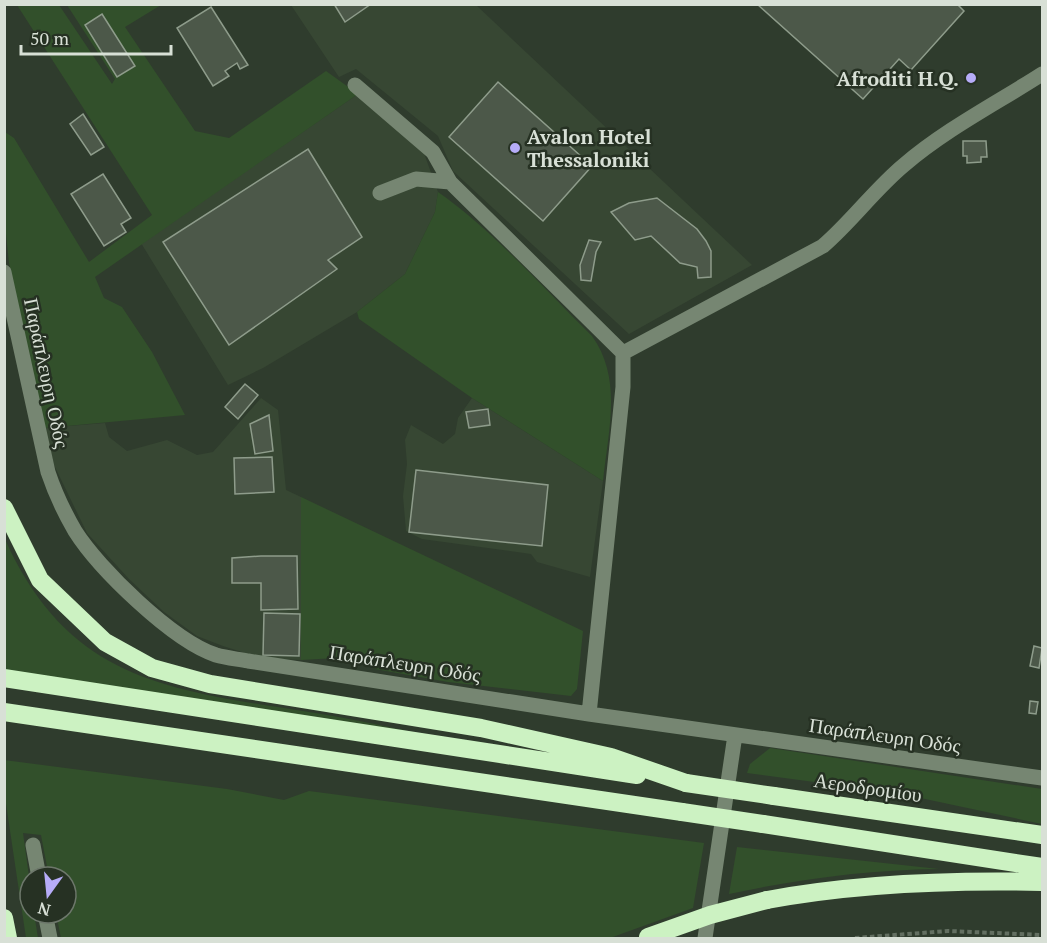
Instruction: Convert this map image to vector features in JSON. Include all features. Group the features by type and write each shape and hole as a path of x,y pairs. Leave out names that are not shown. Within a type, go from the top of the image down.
{"highway":[{"path":"4,508 40,580 105,642 152,668 210,684 352,705 481,728 611,757 687,783"},
{"path":"4,678 82,688 687,783"},
{"path":"4,712 1042,867"},
{"name":"Αεροδρομίου","path":"687,783 1042,835"},
{"path":"646,938 710,915 767,900 816,891 894,884 1042,882"},
{"path":"4,918 8,939"}],"street":[{"path":"623,353 823,246 923,149 1042,74"},
{"path":"356,85 433,152 450,182 623,353 623,387 589,714"},
{"path":"380,193 416,179 450,182"},
{"name":"Παράπλευρη Οδός","path":"4,272 48,472 59,503 76,533 97,560 175,632 193,644 227,657 589,714 1042,778"},
{"path":"705,939 735,735"},
{"path":"33,846 37,865"}],"path":[{"path":"855,939 948,932 1042,935"}],"shaded area":[{"path":"291,5 476,5 752,265 629,334 453,171 438,136 356,69 339,77"},
{"path":"358,94 421,145 438,192 435,212 405,274 357,312 263,368 228,385 141,243"},
{"path":"261,398 278,410 286,490 301,497 301,660 261,658 223,646 197,636 164,612 129,579 87,533 54,465 45,428 105,423 109,437 127,451 167,440 197,455 213,452"},
{"path":"472,398 603,481 590,577 537,562 531,554 422,539 406,531 403,496 407,464 405,440 411,425 443,444 455,434 458,418"}],"green space":[{"path":"17,5 59,5 112,84 115,79 67,5 161,5 125,27 195,131 229,138 326,71 358,94 95,277 104,298 122,307 152,352 185,415 45,428 9,263 4,215 5,132 14,138 89,262 152,215"},
{"path":"438,192 518,261 592,336 602,353 608,370 611,406 603,481 472,398 359,319 357,312 405,274 435,212"},
{"path":"301,497 583,631 577,689 571,696 448,682 375,669 354,657 301,660"},
{"path":"4,537 30,585 59,622 92,650 128,671 168,685 212,696 443,738 5,671"},
{"path":"770,748 1042,789 1042,824 897,793 747,773 750,764"},
{"path":"4,760 227,789 284,800 309,791 704,843 693,908 610,938 61,938 58,925 78,925 78,865 47,865 41,835 23,833 27,865 18,865 18,884 5,797"},
{"path":"737,847 939,869 833,876 729,894"},
{"path":"24,925 36,925 38,938 26,938"}],"building":[{"path":"334,4 371,4 345,22"},
{"path":"757,4 957,4 964,11 911,70 899,59 863,99"},
{"path":"211,7 248,65 240,69 237,63 225,71 229,76 213,86 177,28"},
{"path":"102,14 135,66 117,77 85,25"},
{"path":"498,82 592,166 543,221 449,137"},
{"path":"83,114 104,147 91,155 70,124"},
{"path":"963,141 986,141 987,157 981,157 981,162 967,163 967,156 963,156"},
{"path":"308,149 362,237 328,260 337,269 229,345 163,242"},
{"path":"103,174 131,218 121,224 126,232 104,246 71,194"},
{"path":"657,198 697,229 706,241 711,251 711,277 698,278 697,267 680,263 651,236 635,240 611,212 629,203"},
{"path":"589,240 601,242 596,252 591,281 581,280 580,265"},
{"path":"245,384 258,395 238,419 225,407"},
{"path":"488,409 490,425 469,428 466,412"},
{"path":"269,415 273,451 255,454 250,424"},
{"path":"272,457 274,492 235,494 234,458"},
{"path":"416,470 548,485 542,546 409,532"},
{"path":"297,556 298,609 261,610 261,583 232,583 232,558"},
{"path":"264,613 300,614 299,656 263,655"},
{"path":"1034,646 1042,648 1039,668 1030,666"},
{"path":"1030,701 1038,702 1036,714 1029,713"}],"place":[{"name":"Afroditi H.Q.","path":"971,78"},
{"name":"Avalon Hotel Thessaloniki","path":"515,148"}]}
